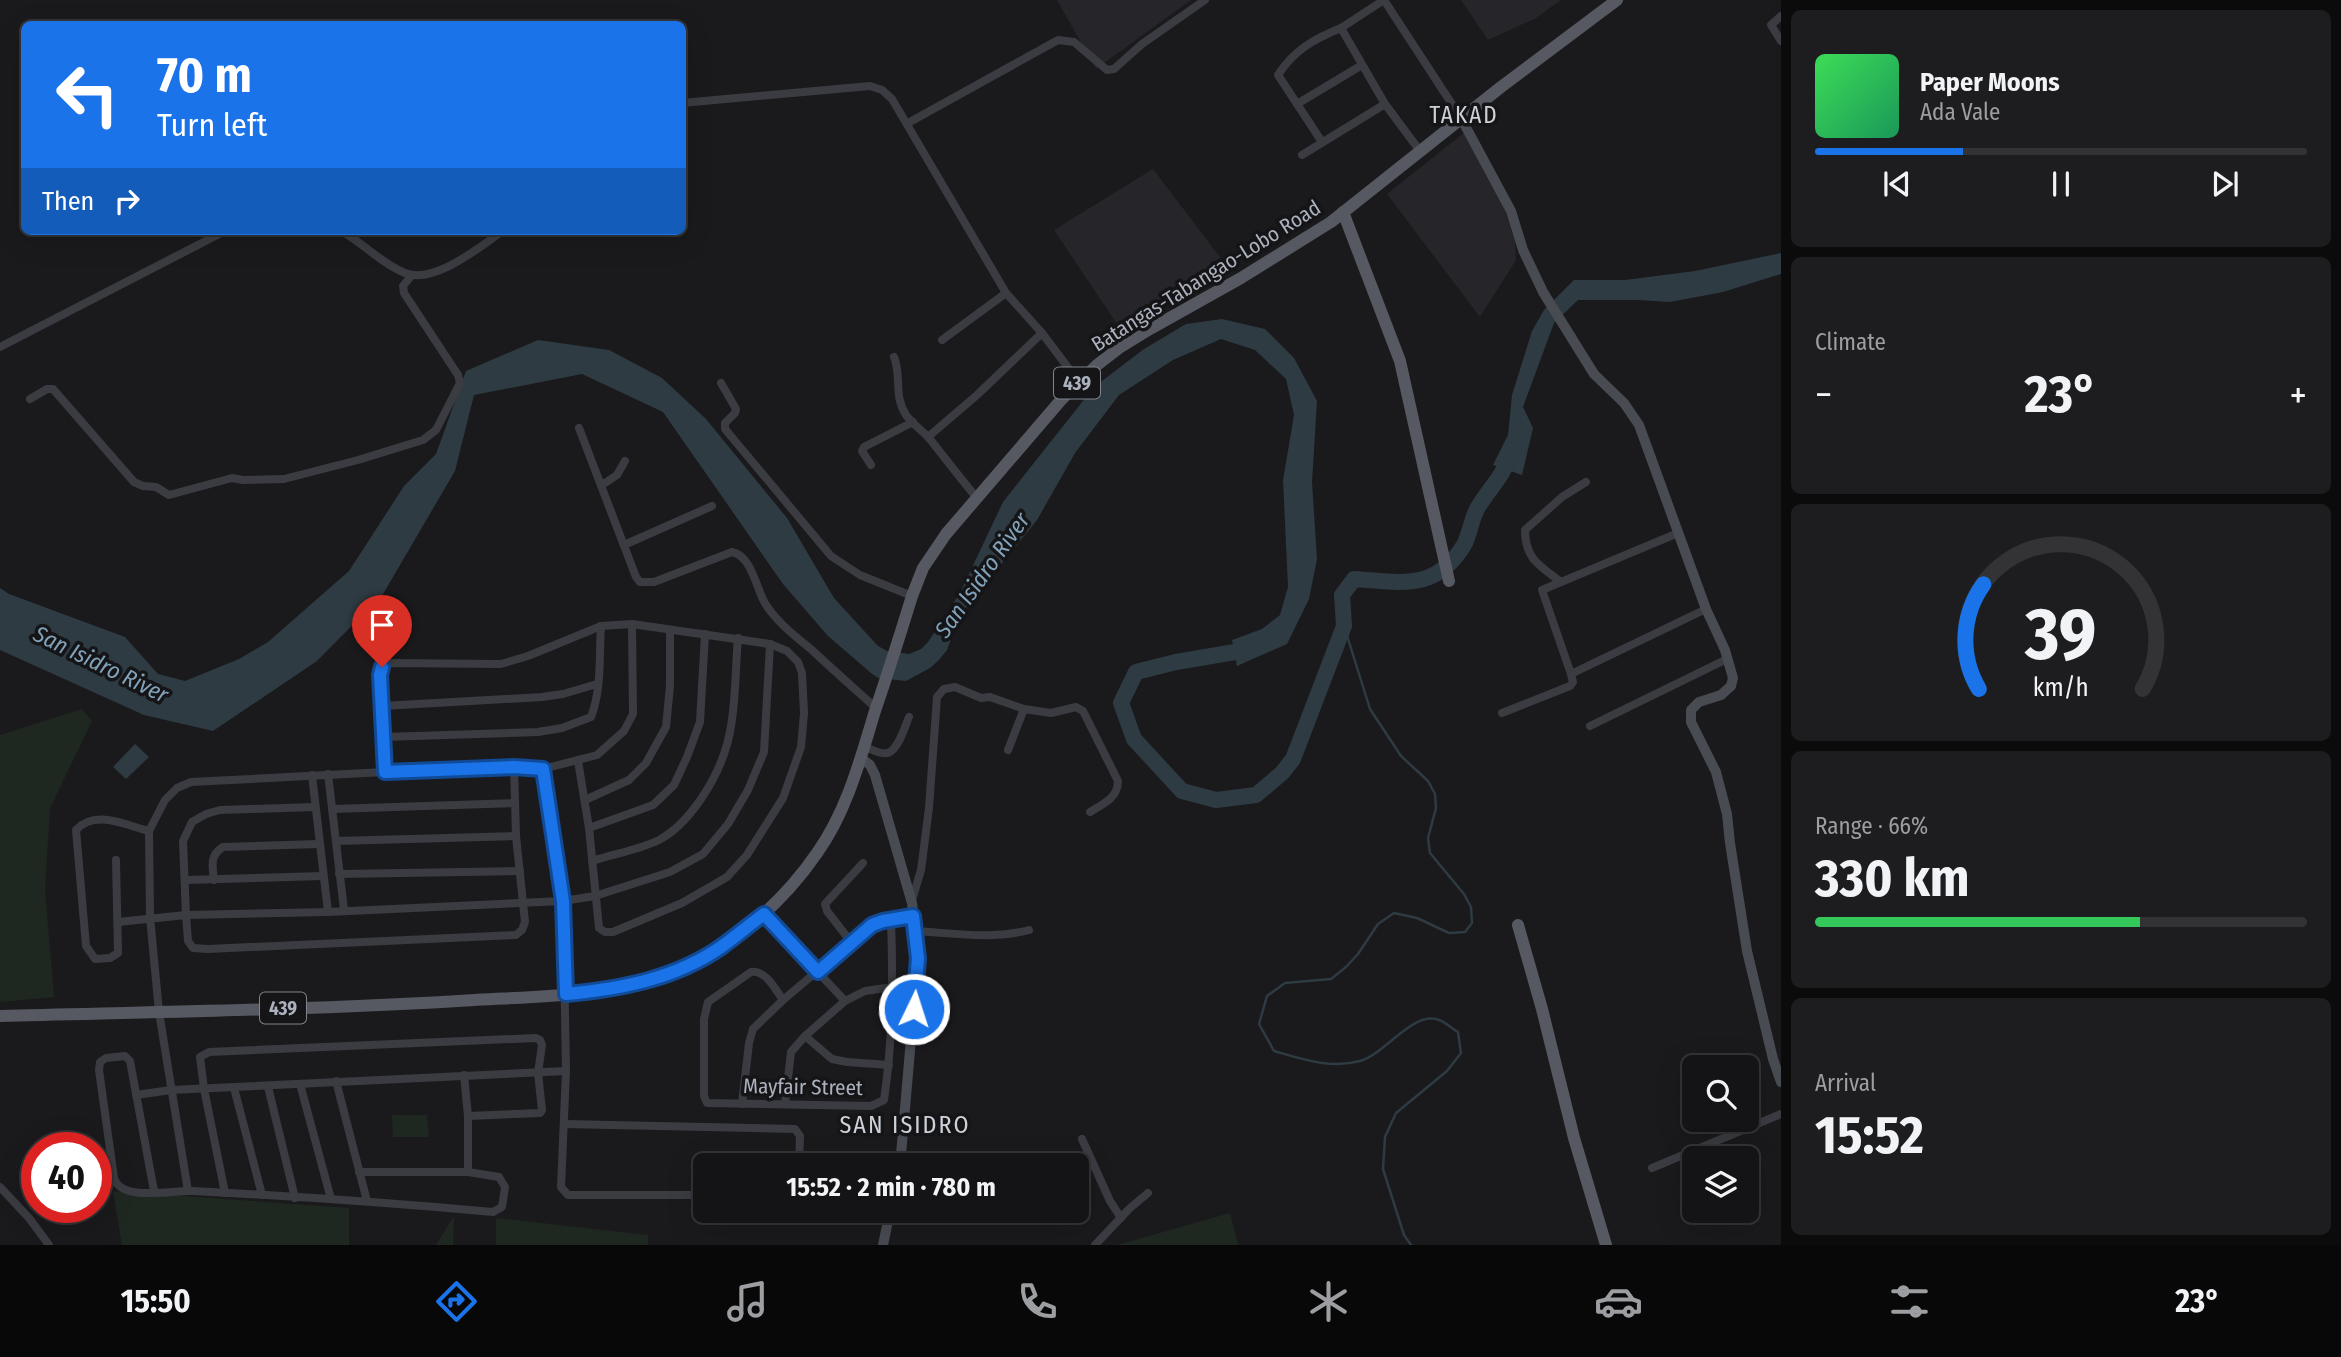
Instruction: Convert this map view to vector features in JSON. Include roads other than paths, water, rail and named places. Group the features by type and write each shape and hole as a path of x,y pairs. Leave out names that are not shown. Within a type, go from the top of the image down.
{"main road":[{"name":"439","path":"1343,212 1461,118 1617,0"},
{"name":"Batangas-Tabangao-Lobo Road","path":"0,1016 365,1006 566,994 624,987 673,972 720,948 764,914 796,881 818,852 845,803 923,568 946,534 976,498 1078,382 1119,348 1241,278 1343,212"},
{"path":"1343,212 1400,361 1449,581"},
{"path":"1518,925 1574,1138 1606,1245"}],"street":[{"path":"908,123 1058,40 1074,42 1107,70 1114,69 1142,44 1205,0"},
{"path":"1322,142 1278,75 1289,58 1304,47 1342,28 1384,0 1470,131 1511,211 1523,250 1543,292 1588,366 1633,414 1639,425 1733,678 1731,687 1721,695 1699,702 1691,710 1691,722 1716,772 1727,814 1747,951 1781,1082"},
{"path":"1781,16 1771,25 1781,41"},
{"path":"1342,28 1385,104 1420,151"},
{"path":"1297,104 1362,65"},
{"path":"686,103 870,86 882,90 892,99 908,123 1006,293 1042,333 1078,382"},
{"path":"1302,155 1385,104"},
{"path":"0,347 217,235"},
{"path":"348,235 396,268 412,275 424,275 454,264 497,235"},
{"path":"30,399 47,389 53,389 134,482 143,486 156,486 169,495 232,478 243,481 284,479 424,440 436,430 460,383 458,375 404,293 403,286 412,275"},
{"path":"942,340 1006,293"},
{"path":"928,438 1042,333"},
{"path":"894,357 898,371 897,391 906,415 976,498"},
{"path":"721,383 736,411 724,423 724,429 831,556 860,575 912,596"},
{"path":"871,465 863,448 913,422"},
{"path":"579,428 636,576 644,583 654,582 732,552 742,556 765,604 781,623 876,708"},
{"path":"602,485 617,475 625,461"},
{"path":"1560,582 1533,561 1525,542 1525,530 1562,497 1586,482"},
{"path":"624,545 712,506"},
{"path":"1502,713 1570,686 1573,682 1542,590 1678,533"},
{"path":"1571,674 1706,609"},
{"path":"188,1191 159,1012 150,917 149,831 165,800 177,788 191,782 514,767 543,769 597,754 624,731 633,715 632,624"},
{"path":"385,772 380,675 382,667 388,663 501,664 528,656 601,625 632,624 770,644 788,650 798,662 802,673 804,713 801,747 783,798 747,855 727,877 682,903 613,932 604,932 599,928 589,828 578,761"},
{"path":"384,737 538,732 562,728 591,717 597,684 601,625"},
{"path":"585,800 629,780 646,764 666,727 670,686 670,630"},
{"path":"589,828 653,805 674,785 700,722 705,634"},
{"path":"592,861 658,840 682,823 698,803 726,750 738,638"},
{"path":"118,922 186,915 328,912 563,901 595,896 670,872 703,854 728,824 748,790 764,752 770,644"},
{"path":"1590,726 1727,659"},
{"path":"382,706 541,697 597,684"},
{"path":"912,903 921,870 929,808 937,694 944,689 955,687 981,698 990,697 1024,709 1051,713 1076,707 1083,711 1118,781 1113,797 1090,812"},
{"path":"1008,750 1024,709"},
{"path":"863,752 889,752 895,747 909,716"},
{"path":"863,752 874,775 912,903 918,958 901,1153"},
{"path":"315,807 220,810 192,822 184,841 188,941 193,948 516,935 525,922 516,836 514,767"},
{"path":"543,769 563,901 566,994 561,1187 568,1195 693,1195"},
{"path":"328,774 344,910"},
{"path":"312,775 328,912"},
{"path":"332,809 515,803"},
{"path":"116,860 118,953 110,958 95,959 86,946 76,830 87,821 98,818 149,831"},
{"path":"336,841 516,836"},
{"path":"214,880 211,862 216,851 223,846 319,844"},
{"path":"851,942 827,911 825,904 863,863"},
{"path":"339,874 520,871"},
{"path":"185,880 323,876"},
{"path":"764,914 845,1001"},
{"path":"742,1104 753,1029 872,925 913,916"},
{"name":"Mayfair Street","path":"783,1000 758,971 751,972 708,1002 704,1019 704,1096 707,1103 872,1106 880,1103 884,1100 889,1065 893,987 891,920"},
{"path":"915,931 992,936 1029,930"},
{"path":"785,1104 791,1052 805,1036 845,1001 865,991 893,987"},
{"path":"805,1036 832,1059 889,1065"},
{"path":"225,1193 200,1057 209,1052 536,1038 540,1040 540,1113 468,1116"},
{"path":"154,1191 130,1061 125,1056 106,1058 100,1062 99,1069 116,1185 123,1190 137,1194 188,1191 366,1201 493,1212 502,1207 505,1187 499,1177 468,1172 359,1172"},
{"path":"136,1095 171,1090 565,1071"},
{"path":"464,1075 468,1116 468,1172"},
{"path":"335,1081 366,1201"},
{"path":"300,1084 331,1199"},
{"path":"268,1087 295,1198"},
{"path":"233,1088 262,1195"},
{"path":"1652,1168 1781,1114"},
{"path":"564,1124 795,1129 800,1136 799,1153"},
{"path":"1082,1139 1110,1201 1121,1218"},
{"path":"0,1187 29,1218 48,1245"},
{"path":"1096,1245 1148,1193"},
{"path":"883,1245 888,1223"}],"water":[{"path":"1781,253 1781,274 1723,292 1670,302 1578,300 1554,323 1523,407 1533,428 1522,475 1493,465 1508,435 1512,395 1532,331 1544,310 1574,280 1625,280 1695,271"},
{"path":"1222,319 1265,329 1294,358 1317,401 1312,482 1317,559 1309,599 1287,644 1237,666 1232,640 1262,629 1280,615 1288,587 1283,480 1294,415 1286,379 1255,350 1221,339 1173,360 1119,395 1075,453 1037,520 960,615 947,650 930,668 906,681 878,678 828,636 783,584 663,412 582,374 474,395 455,471 383,594 317,661 213,731 144,715 0,650 0,588 9,594 125,637 158,674 185,681 239,659 268,642 349,571 404,486 436,454 466,371 538,340 609,350 662,378 706,419 787,518 834,598 878,646 887,651 909,654 921,649 928,642 960,593 1003,502 1094,387 1144,349 1186,324"},
{"path":"135,744 149,757 126,779 113,767"}],"waterway":[{"name":"San Isidro River","path":"1253,649 1136,672 1121,703 1134,739 1182,791 1216,800 1256,795 1282,773 1293,759 1344,626 1342,595 1354,579 1416,581 1441,571 1464,545 1477,509 1501,474 1511,449"},
{"path":"1344,626 1370,709 1401,756 1428,781 1435,794 1436,808 1428,838 1430,853 1464,894 1471,907 1472,923 1465,932 1449,933 1417,918 1394,913 1378,924 1358,954 1331,979 1285,983 1267,996 1259,1024 1274,1051 1316,1062 1338,1064 1369,1057 1419,1021 1442,1021 1458,1032 1461,1053 1447,1071 1396,1113 1385,1137 1383,1169 1404,1235 1411,1245"}],"district":[{"name":"TAKAD","path":"1464,115"},
{"name":"SAN ISIDRO","path":"905,1125"}]}
